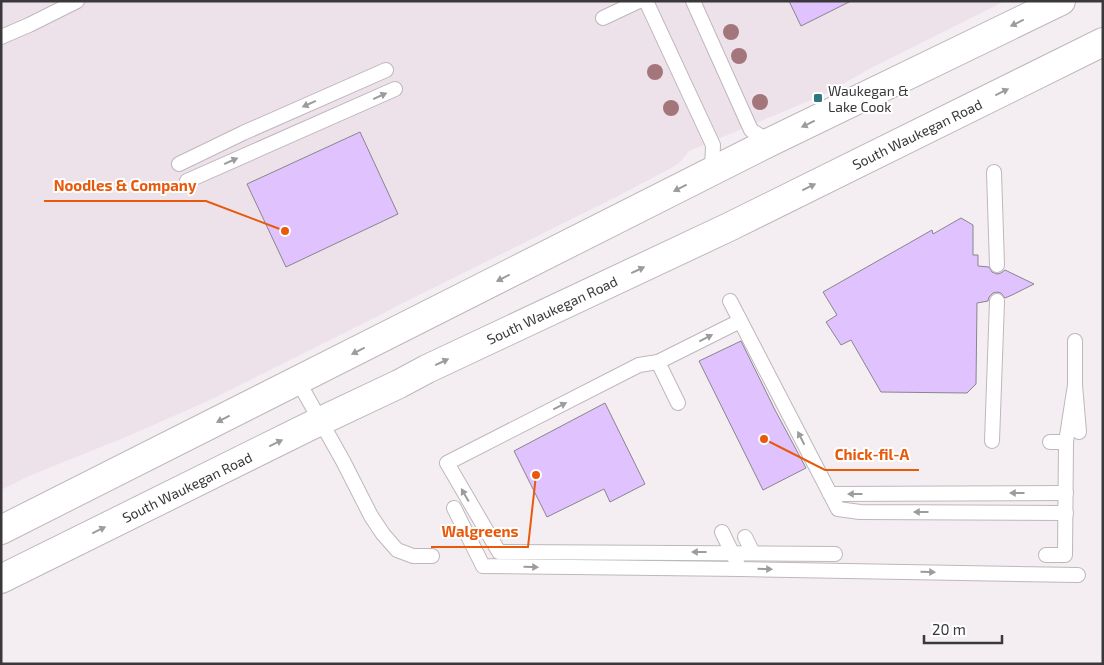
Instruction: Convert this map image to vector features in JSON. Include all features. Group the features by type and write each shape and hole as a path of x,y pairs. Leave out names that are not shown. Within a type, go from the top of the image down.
{"main road":[{"path":"1,530 770,142 1061,1"},
{"name":"South Waukegan Road","path":"1,579 427,369 729,227 1103,42"}],"lane":[{"path":"1,37 77,1"},
{"path":"603,18 638,1"},
{"path":"646,1 713,145 712,172"},
{"path":"693,1 751,130 770,142"},
{"path":"179,164 243,133 386,70"},
{"path":"187,181 395,89"},
{"path":"994,172 997,265"},
{"path":"730,301 838,509 860,512 1066,513"},
{"path":"992,440 997,301"},
{"path":"740,321 658,362 639,366 447,464 499,552 835,554"},
{"path":"1075,341 1079,432"},
{"path":"658,362 678,403"},
{"path":"298,381 343,461 371,516 383,534 397,550 413,556 432,556"},
{"path":"1046,555 1065,555 1066,442 1076,385"},
{"path":"1050,442 1066,442"},
{"path":"830,494 1066,493"},
{"path":"454,508 483,566 1078,575"},
{"path":"722,532 740,569"},
{"path":"746,537 753,553"}],"shaded area":[{"path":"1,1 1005,1 871,68 823,95 689,151 673,167 616,197 210,400 133,434 29,476 1,490"}],"building":[{"path":"789,1 851,1 801,26"},
{"path":"360,132 398,214 286,267 247,184"},
{"path":"961,218 973,225 973,255 978,255 978,266 989,267 992,272 997,274 1005,270 1034,284 1005,298 1001,293 993,293 988,301 977,303 976,384 967,393 881,392 851,340 841,345 826,322 837,315 823,292 932,230 933,234"},
{"path":"741,341 806,468 763,490 699,361"},
{"path":"605,403 645,484 610,502 604,489 547,517 514,451"}],"place":[{"name":"Waukegan & Lake Cook","path":"818,98"},
{"name":"Noodles & Company","path":"285,231"},
{"name":"Chick-fil-A","path":"764,439"},
{"name":"Walgreens","path":"536,475"}]}
